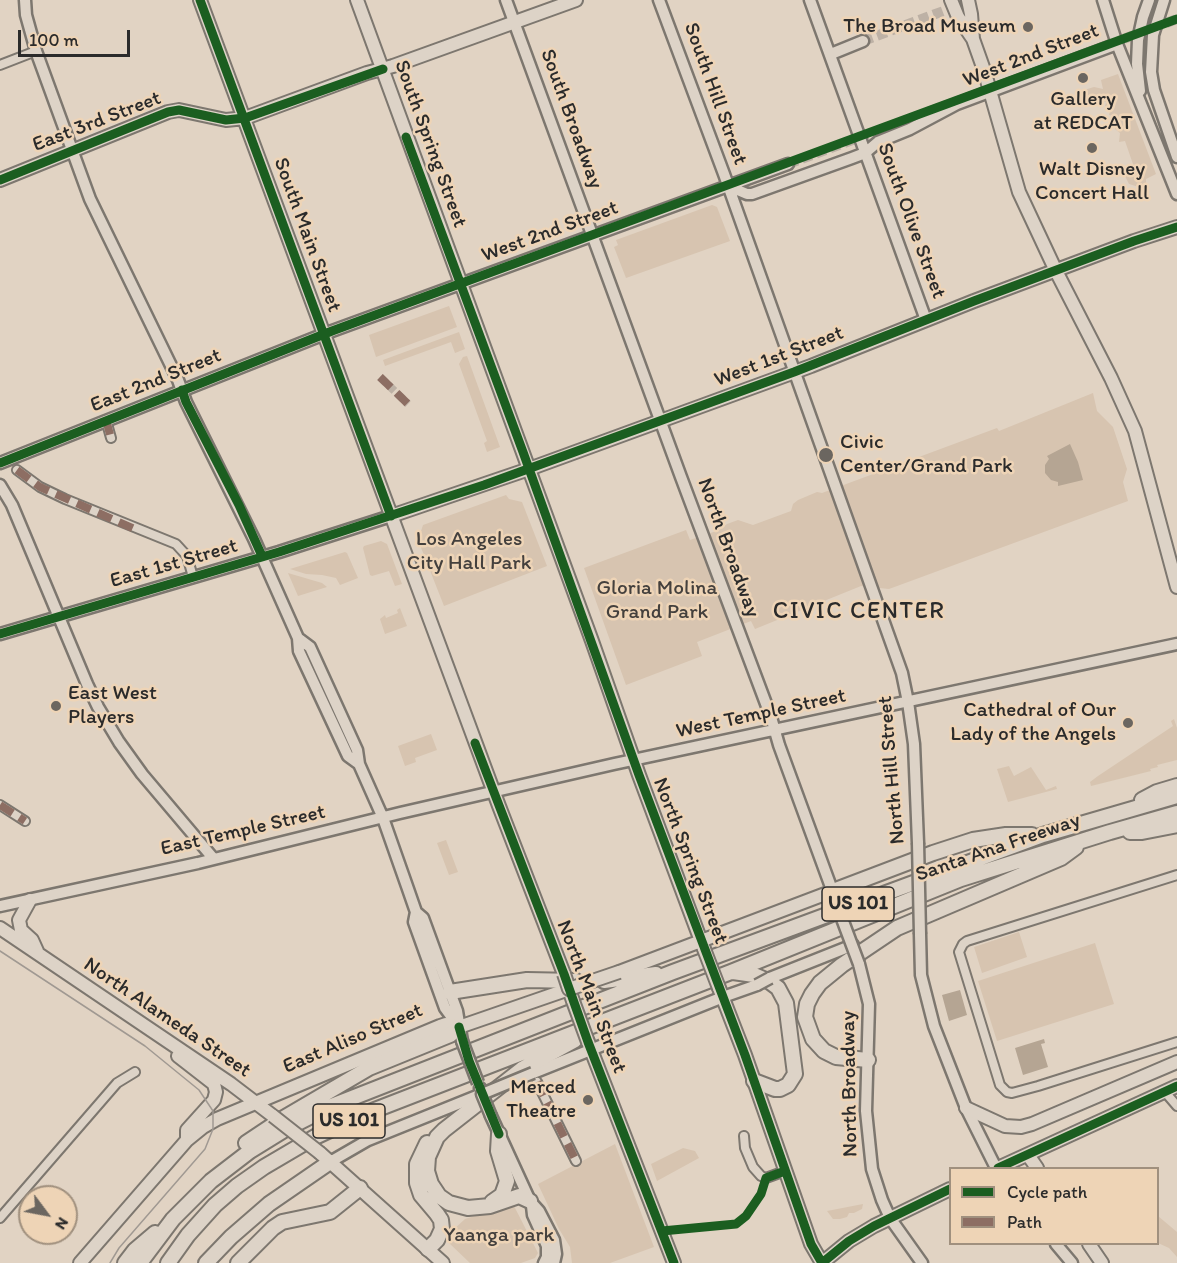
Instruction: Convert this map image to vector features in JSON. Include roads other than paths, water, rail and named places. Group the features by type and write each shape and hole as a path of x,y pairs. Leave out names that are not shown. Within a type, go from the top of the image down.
{"highway":[{"path":"1124,810 1157,792 1177,786"},
{"name":"US 101","path":"1124,810 1177,796"},
{"name":"Santa Ana Freeway","path":"140,1263 173,1219 204,1187 232,1163 284,1130 329,1107 673,972 1044,835 1124,810"},
{"name":"Santa Ana Freeway","path":"168,1263 215,1205 237,1186 315,1137 382,1107 731,972 961,879 1177,813"},
{"path":"1110,832 1142,832 1177,825"},
{"path":"834,895 933,853 973,840 1006,835 1044,835"},
{"path":"868,1060 836,1057 824,1051 813,1039 805,1017 807,1004 820,983 842,965 897,928 1061,858 1085,840"},
{"path":"450,992 527,980 598,982 673,972"},
{"path":"731,972 754,975 770,982 778,988 786,1003 795,1074 788,1085 780,1089 773,1089 754,1081"},
{"path":"428,1250 437,1240 442,1229 441,1220 421,1195 417,1183 417,1164 426,1144 516,1073 570,1043 597,1024"},
{"path":"232,1163 247,1142 369,1068 450,1035 460,1034"},
{"path":"444,1130 437,1137 428,1157 427,1171 431,1184 439,1196 459,1207 490,1206 519,1196 531,1203"},
{"path":"478,1207 498,1199 506,1186 506,1175 498,1151 499,1134"},
{"path":"206,1263 231,1237 325,1157"},
{"path":"238,1263 282,1222 330,1212 360,1188"},
{"path":"125,1263 135,1250 173,1219"}],"main road":[{"path":"25,0 26,15 36,51 90,199 186,402 239,505 298,638 299,651 348,756 359,764 383,818 416,912 423,918 457,1011 460,1034"},
{"name":"South Main Street","path":"200,0 391,516"},
{"name":"South Spring Street","path":"357,0 529,470"},
{"name":"South Broadway","path":"506,0 661,421"},
{"path":"245,118 576,0"},
{"name":"South Hill Street","path":"659,0 794,372"},
{"name":"South Olive Street","path":"810,0 926,320"},
{"path":"951,0 958,17 973,39"},
{"path":"968,0 973,39 1019,192 1135,431 1177,587"},
{"path":"1103,0 1117,44 1177,194"},
{"path":"1142,106 1137,64 1138,39 1149,0"},
{"path":"1164,0 1153,36 1151,72 1154,90 1177,157"},
{"path":"831,54 863,41"},
{"name":"West 2nd Street","path":"728,186 752,194 864,153 878,142 990,91 1117,44"},
{"name":"East 3rd Street","path":"0,180 174,111 190,111 226,120 245,118"},
{"name":"West 2nd Street","path":"325,334 788,164"},
{"name":"West 1st Street","path":"391,516 529,470 794,372 975,300 1177,227"},
{"name":"East 2nd Street","path":"0,463 325,334"},
{"name":"North Hill Street","path":"794,372 902,673 914,744 921,975 928,1006 949,1068 987,1153 996,1167"},
{"name":"North Broadway","path":"661,421 860,964 869,1004 866,1111 868,1150 876,1184 890,1218 922,1263"},
{"name":"North Spring Street","path":"529,470 785,1171 812,1244 822,1263"},
{"path":"0,485 12,505 87,684 119,742 155,790 213,858"},
{"name":"East 1st Street","path":"0,634 193,578 391,516"},
{"name":"North Main Street","path":"391,516 674,1263"},
{"name":"West Temple Street","path":"494,792 1177,644"},
{"name":"East Temple Street","path":"0,906 494,792"},
{"name":"East Aliso Street","path":"188,1140 217,1119 440,1026 446,1024 460,1034 552,995 703,945 834,895"},
{"path":"30,900 19,920 21,930 32,940 39,954"},
{"path":"416,912 414,922 441,997 460,1034 491,1116 531,1203 533,1215 547,1246 547,1257 544,1263"},
{"name":"North Alameda Street","path":"0,928 257,1103 325,1157 444,1263"},
{"path":"325,1157 482,1094 535,1078 590,1046 721,992 758,985 836,950 853,945"},
{"path":"80,1263 188,1140 187,1130 214,1100 216,1092 214,1084 172,1052 168,1041"},
{"path":"966,1108 1005,1126 1021,1127 1177,1062"},
{"path":"999,1167 1177,1086"},
{"path":"1028,1155 1036,1167"},
{"path":"822,1263 849,1241 890,1218 949,1190"},
{"path":"531,1203 539,1211 554,1240 555,1263"},
{"path":"1057,1245 1072,1263"},
{"path":"1090,1245 1102,1263"}],"street":[{"path":"0,65 36,51"},
{"path":"106,420 111,438"},
{"path":"17,470 40,487 179,547 187,556 193,578"},
{"path":"0,805 25,821"},
{"path":"1177,875 967,941 959,952 1000,1085 1007,1092 1012,1093 1038,1086 1177,1042"},
{"path":"0,1218 117,1083 135,1072"},
{"path":"535,1078 576,1161"},
{"path":"1165,1092 1177,1106"},
{"path":"744,1136 749,1158 761,1176 766,1178 785,1171"}],"tunnel":[{"path":"863,41 973,0"},
{"path":"961,5 967,23"},
{"path":"1110,44 1177,19"},
{"path":"788,164 952,103"},
{"path":"380,377 408,404"}],"tram line":[{"path":"0,951 145,1046 199,1090 213,1111 213,1129 205,1149 119,1248 110,1263"}],"place":[{"name":"The Broad Museum","path":"1028,27"},
{"name":"Gallery at REDCAT","path":"1083,78"},
{"name":"Walt Disney Concert Hall","path":"1092,148"},
{"name":"Civic Center/Grand Park","path":"826,455"},
{"name":"East West Players","path":"56,706"},
{"name":"Cathedral of Our Lady of the Angels","path":"1128,723"},
{"name":"Merced Theatre","path":"588,1100"}],"district":[{"name":"CIVIC CENTER","path":"859,612"}],"park label":[{"name":"Los Angeles City Hall Park","path":"469,552"},
{"name":"Gloria Molina Grand Park","path":"657,601"},
{"name":"Yaanga park","path":"499,1236"}]}
